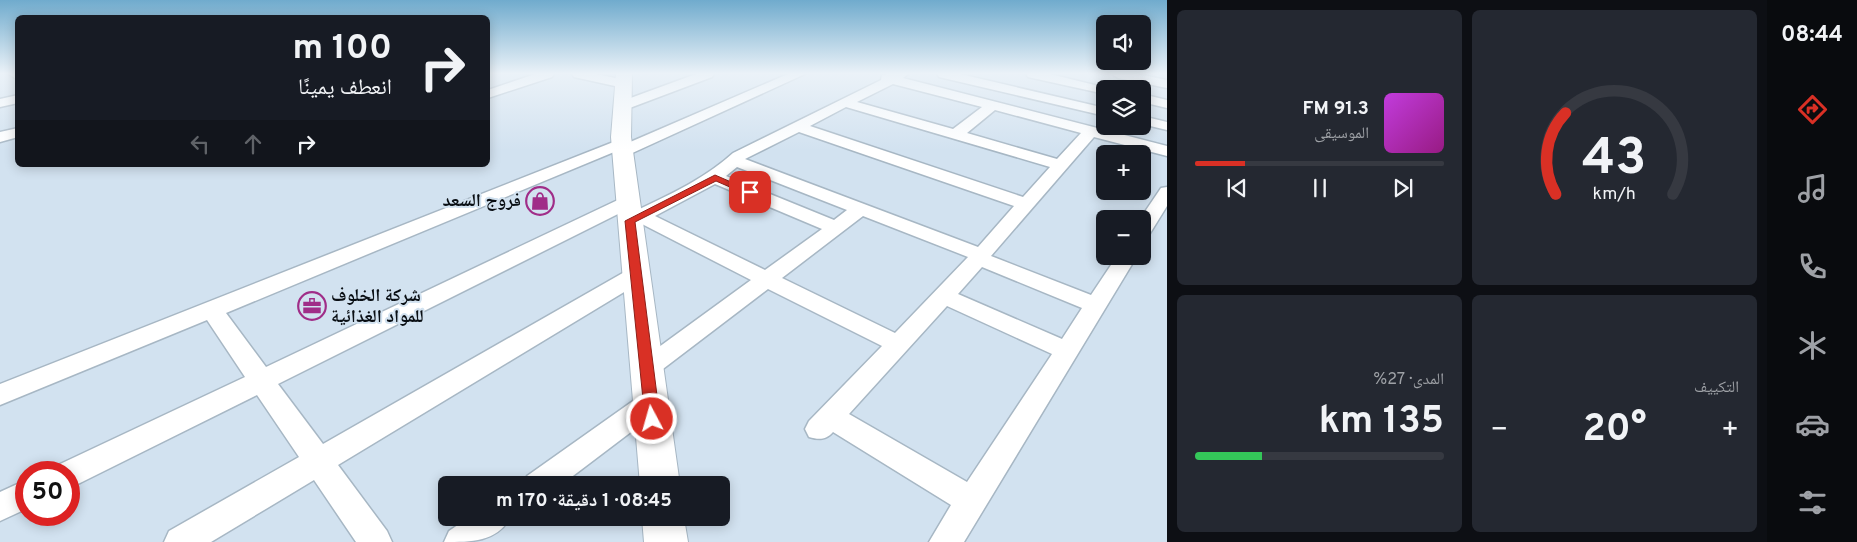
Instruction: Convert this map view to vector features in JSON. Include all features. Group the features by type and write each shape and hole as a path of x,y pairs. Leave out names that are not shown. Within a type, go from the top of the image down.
{"main road":[{"path":"624,99 622,148 632,213 636,275 659,476"},
{"path":"664,526 666,542"}],"street":[{"path":"0,395 211,309 622,148 739,99"},
{"path":"80,469 261,380 632,213 715,178 739,156 853,99"},
{"path":"970,99 1167,151"},
{"path":"1052,99 1096,110"},
{"path":"1054,122 1077,99"},
{"path":"0,104 15,100"},
{"path":"1151,100 1167,104"},
{"path":"846,103 1060,165"},
{"path":"955,135 992,106"},
{"path":"1151,122 1167,126"},
{"path":"799,127 1026,204"},
{"path":"972,501 825,423 980,257 1091,131"},
{"path":"0,137 15,133"},
{"path":"735,161 861,209 1096,305"},
{"path":"715,178 836,228"},
{"path":"1151,217 1167,192"},
{"path":"646,369 861,209"},
{"path":"632,213 899,344"},
{"path":"946,542 1121,265"},
{"path":"181,542 636,275"},
{"path":"944,296 1067,351"},
{"path":"211,309 375,542"},
{"path":"550,476 650,402"},
{"path":"0,507 15,500"},
{"path":"461,542 483,526"}],"place":[{"name":"فروج السعد","path":"540,201"},
{"name":"شركة الخلوف للمواد الغذائية","path":"312,306"}],"route":[{"path":"652,419 630,221 705,185 715,178 750,192"}]}
